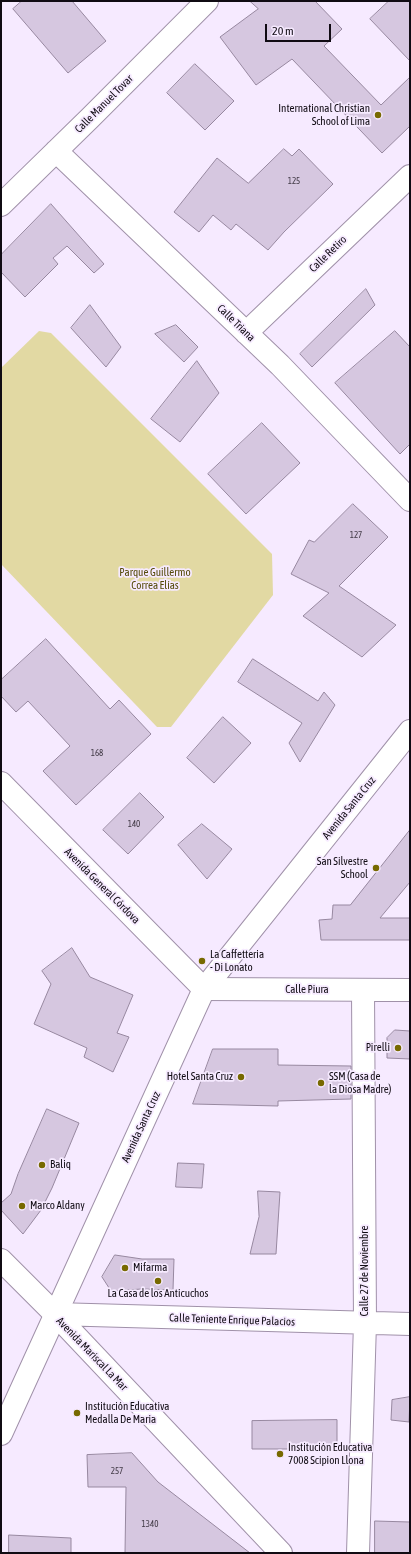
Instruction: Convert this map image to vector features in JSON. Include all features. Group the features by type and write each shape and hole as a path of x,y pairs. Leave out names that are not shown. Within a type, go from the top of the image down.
{"street":[{"name":"Calle Manuel Tovar","path":"1,205 207,1"},
{"name":"Calle Triana","path":"56,151 280,365 410,500"},
{"name":"Calle Retiro","path":"246,333 410,176"},
{"name":"Avenida Santa Cruz","path":"1,1434 54,1314 204,989 410,731"},
{"name":"Avenida General Córdova","path":"1,783 204,989"},
{"name":"Calle Piura","path":"204,989 410,990"},
{"name":"Calle 27 de Noviembre","path":"358,1553 365,1323 363,990"},
{"name":"Avenida Mariscal La Mar","path":"1,1260 282,1553"},
{"name":"Calle Teniente Enrique Palacios","path":"54,1314 410,1324"}],"green space":[{"name":"Parque Guillermo Correa Elías","path":"39,331 51,333 272,554 273,595 171,727 157,727 1,564 1,368"}],"building":[{"path":"22,1 72,1 106,41 68,73 13,9"},
{"path":"250,1 315,1 342,29 324,46 381,105 410,77 410,126 382,153 292,59 256,85 220,37 258,9"},
{"path":"389,1 410,1 410,61 370,19"},
{"path":"195,64 234,101 205,130 167,93"},
{"path":"284,149 292,156 299,149 333,184 284,232 268,250 236,224 231,230 213,215 199,232 174,212 217,158 248,183"},
{"path":"51,204 104,264 94,273 67,246 53,258 58,264 25,297 1,272 1,255"},
{"path":"366,289 375,305 312,367 300,354"},
{"path":"90,305 121,347 106,367 71,328"},
{"path":"176,325 198,347 184,362 155,334"},
{"path":"395,331 410,347 410,444 400,454 335,383"},
{"path":"197,361 219,393 180,442 151,419"},
{"path":"262,423 300,463 246,514 208,474"},
{"path":"353,504 388,537 339,586 396,625 362,657 303,616 329,593 291,574 309,540 314,542"},
{"path":"46,639 110,709 119,700 151,734 76,805 43,771 70,746 28,701 16,712 1,696 1,680"},
{"path":"253,659 318,701 324,692 335,705 300,762 289,743 302,723 238,682"},
{"path":"223,717 251,743 214,783 187,758"},
{"path":"140,793 164,817 128,854 103,830"},
{"path":"202,824 232,849 207,879 178,845"},
{"path":"410,830 410,882 380,918 410,918 410,940 321,940 319,920 332,919 333,905 350,905"},
{"path":"72,948 90,977 133,995 117,1033 129,1037 113,1072 84,1057 87,1048 34,1024 51,984 42,971"},
{"name":"Pirelli","path":"395,1030 410,1031 410,1059 387,1058 387,1038"},
{"name":"Hotel Santa Cruz","path":"213,1049 278,1049 278,1065 351,1066 351,1099 278,1101 278,1106 193,1104"},
{"path":"47,1109 79,1123 52,1188 41,1210 23,1234 1,1210 1,1203 11,1194 18,1174"},
{"path":"178,1163 204,1164 202,1188 176,1187"},
{"path":"258,1191 280,1192 276,1254 250,1254 259,1217"},
{"path":"115,1255 142,1259 174,1259 173,1290 142,1289 111,1291 102,1277"},
{"path":"410,1397 409,1422 391,1420 392,1400"},
{"path":"337,1420 337,1449 252,1449 252,1421"},
{"path":"132,1453 158,1482 250,1553 125,1553 126,1487 88,1487 87,1455"},
{"path":"375,1521 410,1522 410,1553 375,1553"},
{"path":"9,1535 71,1538 71,1553 9,1553"}],"place":[{"name":"International Christian School of Lima","path":"378,115"},
{"name":"San Silvestre School","path":"376,868"},
{"name":"La Caffetteria - Di Lonato","path":"202,961"},
{"name":"Pirelli","path":"398,1048"},
{"name":"Hotel Santa Cruz","path":"241,1077"},
{"name":"SSM (Casa de la Diosa Madre)","path":"321,1083"},
{"name":"Baliq","path":"42,1165"},
{"name":"Marco Aldany","path":"22,1206"},
{"name":"Mifarma","path":"125,1268"},
{"name":"La Casa de los Anticuchos","path":"158,1281"},
{"name":"Institución Educativa Medalla De Maria","path":"77,1413"},
{"name":"Institución Educativa 7008 Scipion Llona","path":"280,1454"}]}
